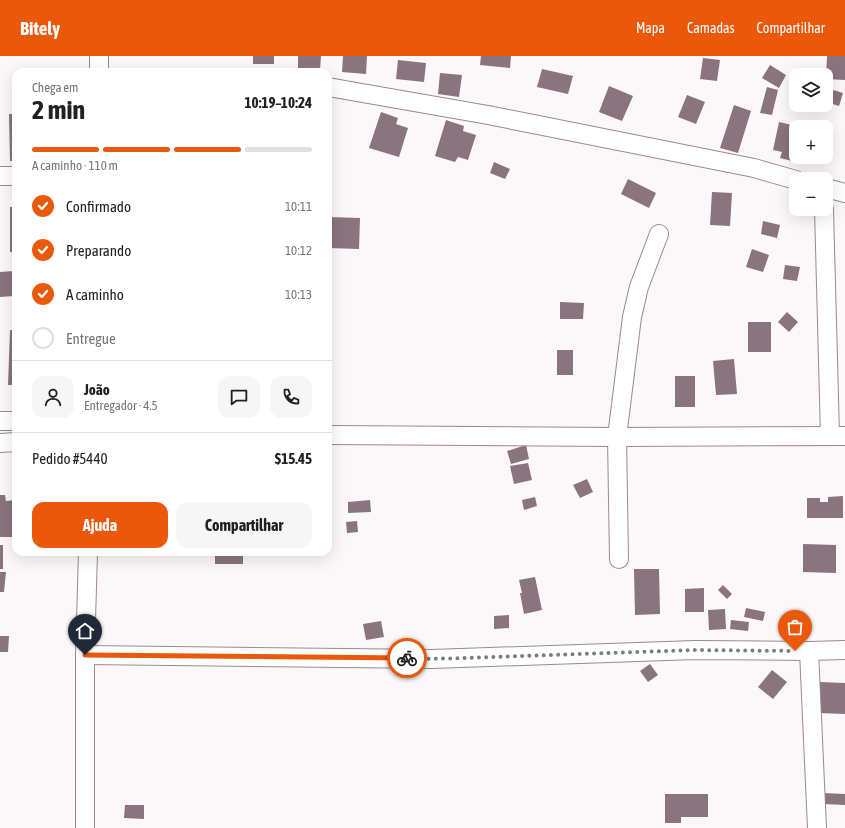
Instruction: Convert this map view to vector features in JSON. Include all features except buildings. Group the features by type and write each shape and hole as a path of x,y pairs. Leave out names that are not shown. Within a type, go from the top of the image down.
{"street":[{"path":"99,56 99,68"},
{"path":"332,88 488,115 754,168 789,178"},
{"path":"0,176 12,176"},
{"path":"833,190 845,193"},
{"path":"332,435 617,437 837,436 824,216"},
{"path":"619,559 617,437 632,317 639,287 660,234"},
{"path":"0,421 12,421"},
{"path":"0,442 12,442"},
{"path":"85,828 85,655 88,556"},
{"path":"85,655 432,659 695,650 845,650"},
{"path":"809,651 817,828"}],"way so far":[{"path":"407,658 432,659 695,650 795,651"}],"route":[{"path":"85,655 407,658"}]}
